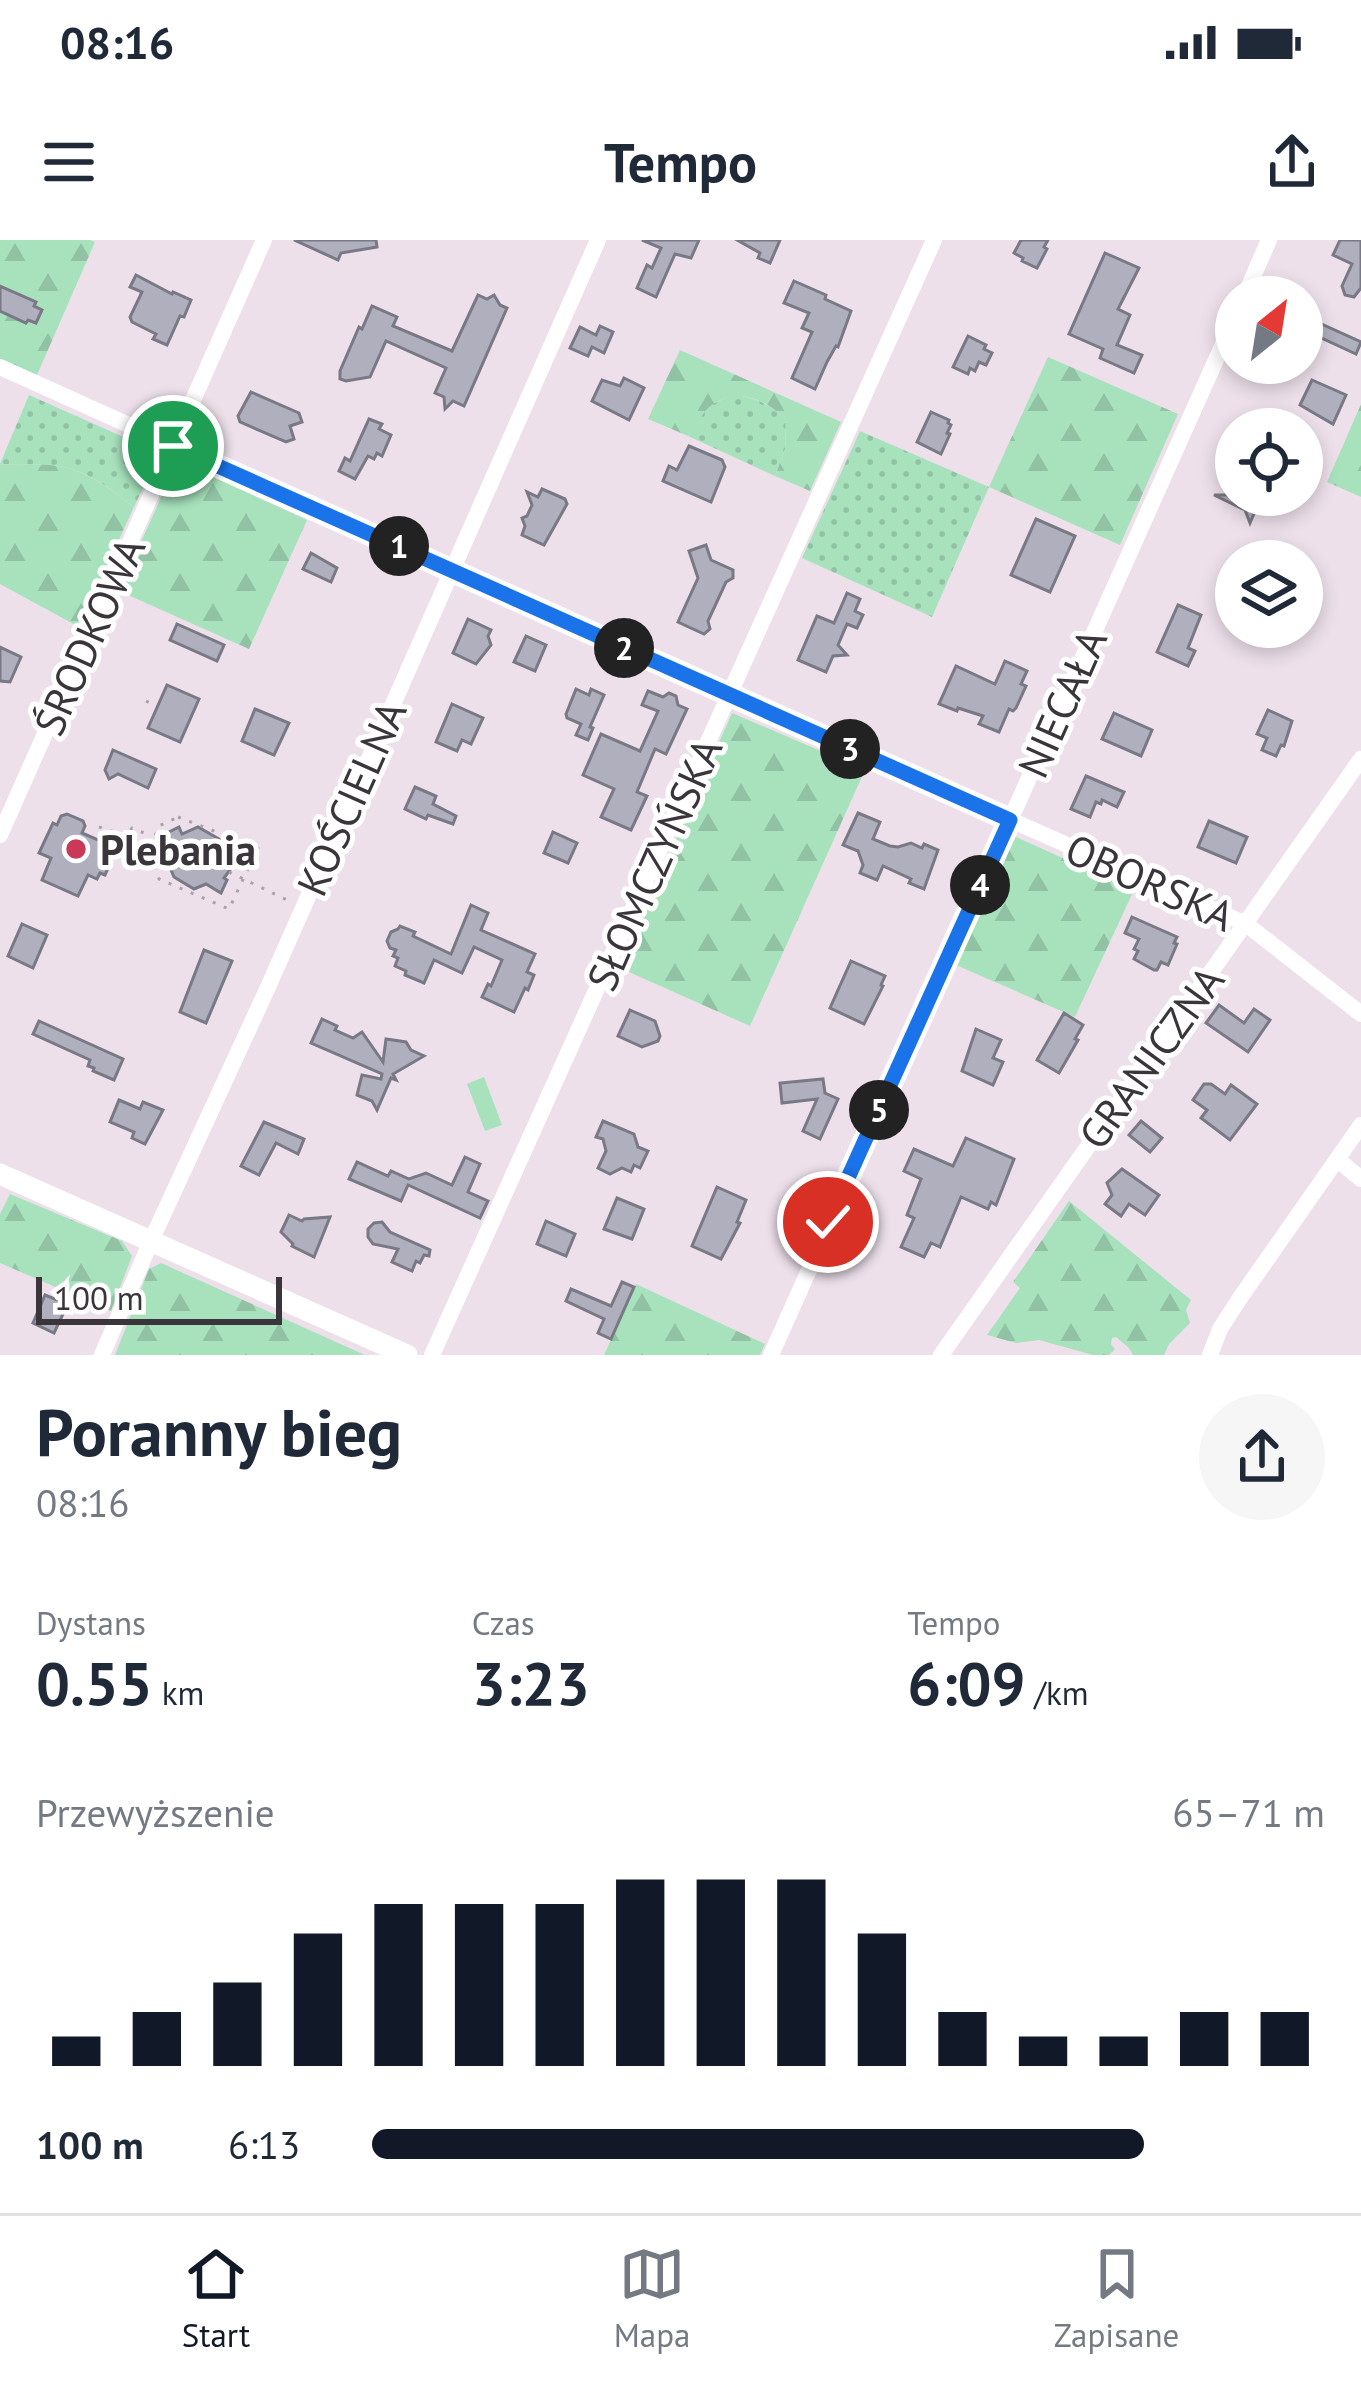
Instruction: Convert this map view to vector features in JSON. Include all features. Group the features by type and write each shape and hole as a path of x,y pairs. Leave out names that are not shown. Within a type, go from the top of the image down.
{"street":[{"name":"ŚRODKOWA","path":"0,835 264,240"},
{"name":"KOŚCIELNA","path":"102,1355 598,240"},
{"name":"SŁOMCZYŃSKA","path":"432,1355 934,240"},
{"path":"1253,276 1269,240"},
{"name":"NIECAŁA","path":"771,1355 1215,362"},
{"name":"OBORSKA","path":"0,367 1246,924 1361,1014"},
{"name":"GRANICZNA","path":"941,1355 1361,759"},
{"path":"1210,1355 1240,1298 1361,1125"},
{"path":"1337,1159 1361,1179"},
{"path":"0,1174 406,1355"}],"path":[{"path":"146,701 156,706"},
{"path":"178,817 258,848 243,878 229,909 159,878 149,850 159,826 178,817"},
{"path":"99,827 126,836 133,828 154,837"},
{"path":"229,872 292,902"}],"green space":[{"path":"0,240 95,242 37,375 0,359"},
{"path":"680,350 841,422 810,491 775,476 785,449 786,420 761,402 742,396 723,399 709,407 688,436 648,419"},
{"path":"1048,357 1178,414 1120,545 989,487"},
{"path":"29,395 155,451 157,458 134,507 69,468 0,464"},
{"path":"732,395 762,402 786,420 785,449 775,476 688,436 708,406"},
{"path":"1361,404 1361,497 1327,482"},
{"path":"860,431 989,487 932,617 802,558"},
{"path":"183,463 307,520 249,649 119,591 176,464"},
{"path":"0,464 68,468 134,507 79,627 0,584"},
{"path":"732,713 865,770 750,1026 620,968"},
{"path":"1014,836 1134,890 1075,1017 956,965"},
{"path":"484,1077 502,1125 485,1131 467,1084"},
{"path":"10,1194 122,1241 132,1256 111,1311 0,1263 0,1214"},
{"path":"1069,1201 1191,1300 1186,1310 1190,1323 1164,1355 1133,1355 1116,1337 1109,1355 1093,1355 1039,1340 1016,1343 987,1335 1020,1288 1013,1282"},
{"path":"161,1263 365,1355 115,1355 149,1269"},
{"path":"636,1284 765,1344 760,1355 604,1355"}],"building":[{"path":"294,240 376,240 377,247 341,253 338,260"},
{"path":"642,240 699,240 691,258 675,254 656,297 637,288 661,248"},
{"path":"737,240 780,240 770,263"},
{"path":"1021,240 1048,240 1037,268 1014,253"},
{"path":"1340,240 1361,240 1361,288 1354,297 1345,295 1342,286 1352,264 1333,255"},
{"path":"1105,253 1139,268 1118,309 1130,315 1117,345 1142,355 1134,373 1100,358 1103,349 1069,334"},
{"path":"136,275 191,300 167,345 132,322 142,292 130,287"},
{"path":"794,281 851,311 815,389 792,378 812,332 802,328 809,313 784,303"},
{"path":"0,286 36,302 34,306 42,310 36,323 0,311"},
{"path":"478,295 487,299 494,295 507,308 464,406 453,401 445,409 444,397 435,393 446,368 386,341 370,377 340,379 372,306 397,317 393,326 452,351"},
{"path":"1323,325 1361,342 1356,354 1323,339"},
{"path":"600,326 613,332 604,353 592,347 588,356 570,348 580,327 596,335"},
{"path":"968,336 992,353 986,365 979,362 968,374 953,367"},
{"path":"624,378 644,388 629,420 592,401 602,380 620,386"},
{"path":"1310,384 1346,395 1333,424 1323,418 1323,408 1300,405"},
{"path":"251,392 299,413 302,422 290,426 294,439 286,442 240,422 238,416"},
{"path":"931,412 951,425 941,454 917,442"},
{"path":"369,419 382,424 379,429 391,435 382,456 368,456 355,479 339,471 345,458 350,461"},
{"path":"689,446 722,460 725,467 711,502 663,481 669,466 677,470"},
{"path":"542,489 567,504 544,545 522,535 522,518 532,505 527,492 538,497"},
{"path":"1036,519 1075,536 1050,592 1011,575"},
{"path":"706,545 711,560 733,570 733,578 726,582 704,634 678,622 698,578 689,551"},
{"path":"311,553 337,568 331,582 303,569"},
{"path":"847,593 860,599 855,611 863,615 857,628 847,624 838,645 847,655 833,656 826,672 798,660 817,616 834,623"},
{"path":"1178,605 1201,615 1188,648 1195,651 1188,666 1157,652"},
{"path":"468,619 491,630 491,645 476,664 453,653"},
{"path":"177,624 224,645 217,661 170,640"},
{"path":"526,636 546,645 535,671 514,662"},
{"path":"0,647 21,657 10,682 0,681"},
{"path":"1005,661 1027,671 1021,684 1026,686 999,732 979,724 983,716 939,704 956,666 995,684"},
{"path":"167,685 199,699 180,742 148,728"},
{"path":"576,689 604,695 588,740 576,735 581,724 566,714"},
{"path":"648,691 676,696 678,705 687,709 666,754 655,749 637,792 647,796 631,830 601,817 614,789 583,775 601,734 640,751 658,711 642,705"},
{"path":"452,704 483,718 471,744 462,740 457,751 436,742"},
{"path":"255,709 289,723 274,755 242,741"},
{"path":"1268,710 1292,721 1276,756 1262,750 1267,738 1257,734"},
{"path":"1114,713 1152,730 1141,756 1102,739"},
{"path":"113,750 156,769 148,788 118,774 109,779 105,770"},
{"path":"1086,776 1124,792 1117,807 1096,802 1090,817 1071,809"},
{"path":"415,787 436,796 433,804 456,816 453,824 405,809"},
{"path":"858,813 880,822 873,839 890,846 911,843 922,848 924,844 938,850 924,889 883,866 877,880 860,873 863,865 858,851 843,845"},
{"name":"Plebania","path":"67,814 83,821 82,833 112,846 105,875 100,873 97,879 88,875 78,896 42,880 51,858 39,853 53,823 57,825"},
{"path":"1209,821 1247,837 1236,863 1198,847"},
{"path":"179,827 182,834 198,827 219,839 222,847 241,855 224,878 221,893 206,884 194,889 174,877 168,863 162,865 157,847 169,845 161,836"},
{"path":"553,832 577,843 568,863 544,853"},
{"path":"471,905 488,913 481,930 535,954 527,972 534,975 514,1012 482,997 502,960 474,947 462,973 434,960 424,983 395,966 396,950 387,941 391,932 400,926 451,954"},
{"path":"1132,917 1177,937 1168,965 1161,962 1154,970 1134,959 1139,939 1125,933"},
{"path":"22,924 47,935 33,968 8,956"},
{"path":"204,950 232,961 206,1023 180,1012"},
{"path":"851,961 885,976 864,1024 830,1008"},
{"path":"1219,1005 1244,1023 1254,1009 1270,1020 1248,1052 1206,1023"},
{"path":"630,1010 655,1021 658,1041 642,1047 618,1036"},
{"path":"1064,1013 1083,1025 1059,1073 1037,1060"},
{"path":"322,1019 353,1038 362,1032 383,1062 386,1039 406,1042 424,1056 393,1074 396,1080 391,1078 377,1110 372,1101 357,1095 362,1075 381,1079 382,1074 311,1043"},
{"path":"39,1021 123,1059 114,1080 93,1071 90,1060 33,1034"},
{"path":"976,1029 1001,1040 993,1058 1003,1062 993,1085 962,1071"},
{"path":"823,1079 825,1093 838,1099 820,1139 803,1131 817,1099 782,1103 780,1083"},
{"path":"1204,1084 1225,1094 1231,1085 1257,1104 1230,1140 1201,1118 1207,1110 1193,1100"},
{"path":"119,1100 140,1109 143,1102 163,1110 145,1144 132,1138 134,1132 110,1122"},
{"path":"603,1121 634,1134 638,1147 648,1151 640,1168 634,1165 631,1172 622,1168 610,1174 598,1168 606,1151 603,1139 596,1137"},
{"path":"1141,1121 1162,1138 1150,1152 1129,1135"},
{"path":"264,1122 304,1139 298,1154 276,1143 259,1175 241,1166"},
{"path":"966,1138 1014,1159 996,1205 991,1202 988,1209 961,1197 940,1247 931,1243 924,1257 901,1247 914,1218 907,1215 921,1179 904,1171 914,1149 953,1166"},
{"path":"465,1157 480,1164 468,1192 488,1201 480,1218 408,1185 401,1201 349,1179 357,1162 388,1176 391,1171 409,1179 426,1173 452,1185"},
{"path":"1122,1169 1159,1195 1145,1215 1129,1204 1121,1216 1105,1204 1112,1195 1107,1183"},
{"path":"717,1187 746,1200 721,1259 692,1246"},
{"path":"617,1198 644,1209 632,1239 604,1229"},
{"path":"289,1215 302,1221 330,1217 314,1257 292,1246 281,1232"},
{"path":"546,1221 575,1234 566,1256 537,1244"},
{"path":"382,1222 390,1232 430,1250 429,1256 416,1261 412,1271 392,1262 398,1249 373,1244 368,1237 368,1229"},
{"path":"622,1282 634,1287 611,1339 598,1333 604,1319 566,1301 571,1289 611,1306"},
{"path":"45,1295 60,1301 57,1309 64,1312 54,1333 33,1323"}],"place":[{"name":"Plebania","path":"76,849"}],"route":[{"path":"173,446 1010,820 828,1222"}]}
